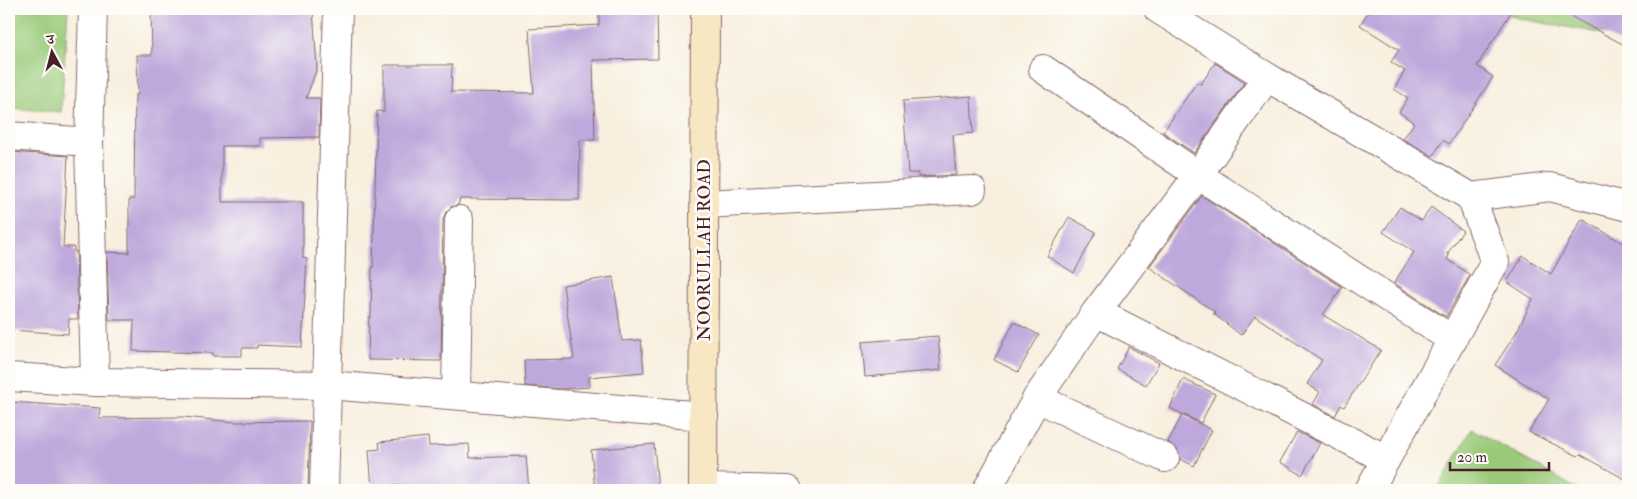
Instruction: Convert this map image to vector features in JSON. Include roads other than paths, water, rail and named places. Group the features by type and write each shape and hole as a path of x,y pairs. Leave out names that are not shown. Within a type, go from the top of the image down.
{"main road":[{"name":"NOORULLAH ROAD","path":"703,489 706,9"}],"street":[{"path":"93,9 89,142 95,382"},
{"path":"324,490 338,9"},
{"path":"1158,9 1267,77 1471,197 1550,186 1628,207"},
{"path":"1043,69 1198,175 1453,340"},
{"path":"987,490 1037,398 1096,312 1198,175 1267,77"},
{"path":"9,136 89,142"},
{"path":"705,204 972,190"},
{"path":"1370,490 1495,262 1471,197"},
{"path":"456,395 459,220"},
{"path":"1096,312 1386,459"},
{"path":"9,377 95,382 328,385 704,416"},
{"path":"1037,398 1165,458"},
{"path":"703,489 788,490"}]}
